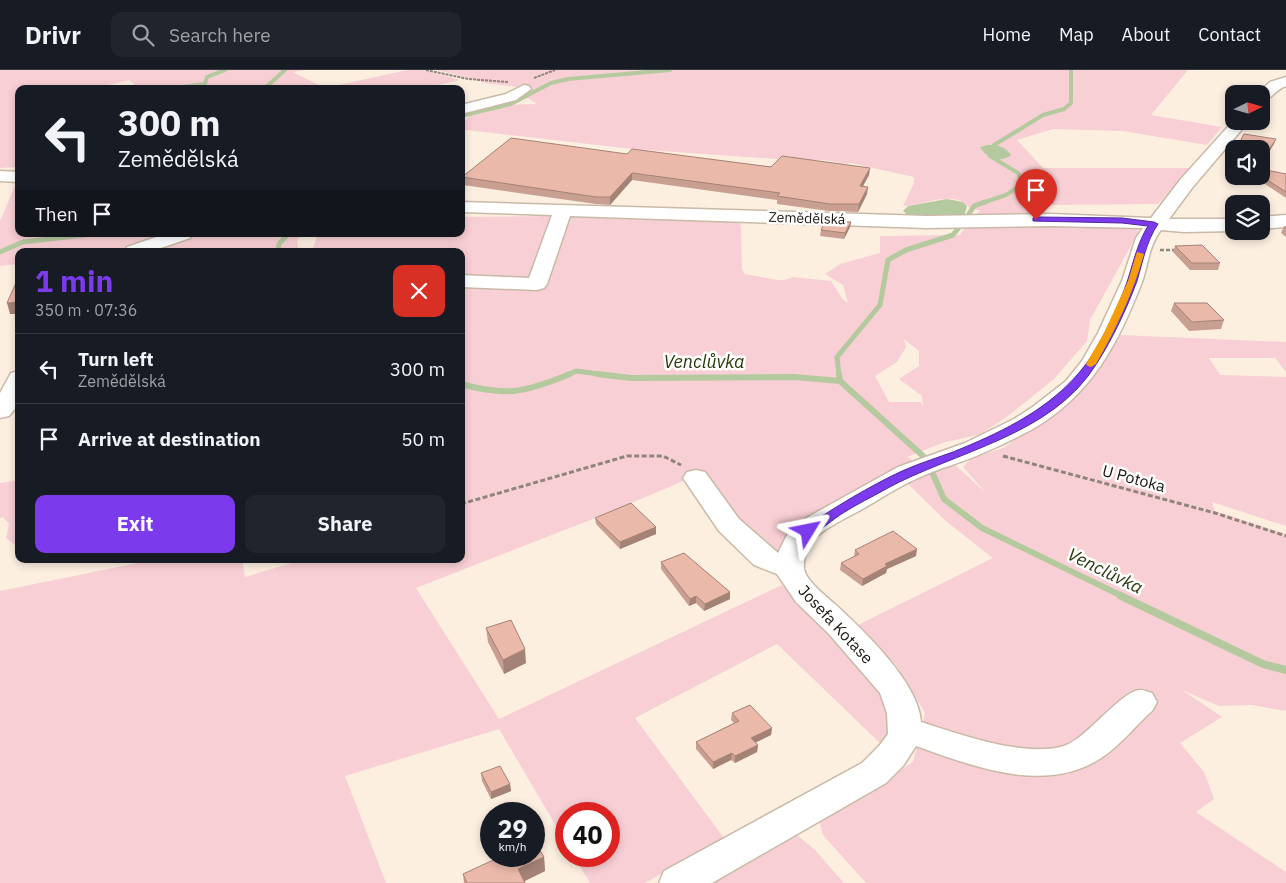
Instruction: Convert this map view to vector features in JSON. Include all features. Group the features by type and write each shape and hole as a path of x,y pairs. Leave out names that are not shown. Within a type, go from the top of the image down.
{"street":[{"path":"1270,90 1275,85 1286,82"},
{"path":"465,109 512,97 524,89"},
{"name":"Josefa Kotase","path":"904,729 904,713 894,688 840,626 793,578 789,568 791,555 798,539 818,523 907,473 974,448 1023,424 1044,412 1074,386 1092,363 1109,333 1132,281 1144,238 1233,130"},
{"path":"0,176 15,177"},
{"name":"Zemědělská","path":"465,207 927,222 1122,221 1184,226 1225,226"},
{"path":"465,281 538,284 563,211"},
{"path":"1270,222 1286,221"},
{"path":"142,248 174,237"},
{"path":"0,411 6,406 15,387"},
{"path":"696,478 729,525 764,558 789,568"},
{"path":"678,883 874,772 891,756 905,736 904,729 971,750 1032,763 1062,761 1088,750 1140,702"}],"path":[{"path":"426,70 468,79 517,84 524,89 532,79 555,70"},
{"name":"U Potoka","path":"974,448 1215,513 1286,536"},
{"path":"465,503 627,456 663,456 683,466 696,478"}],"shaded area":[{"path":"0,70 304,70 293,72 319,85 133,85 129,80 109,85 15,85 15,167 0,168"},
{"path":"407,70 424,70 460,80 438,85 339,85"},
{"path":"437,70 1188,70 1151,115 1222,127 1207,145 1123,131 1053,129 1017,140 1043,168 1194,168 1174,191 1170,191 1158,204 1044,205 1042,207 1047,215 973,219 980,210 972,210 964,203 956,200 941,199 903,206 914,183 914,177 850,163 632,149 466,130 465,122 467,119 474,113 484,109 495,106 537,104 523,95 532,89 486,83"},
{"path":"988,145 1001,147 1011,155 1007,158 994,159 980,147"},
{"path":"15,186 15,237 168,237 137,248 15,248 15,264 0,266 0,221"},
{"path":"947,199 963,202 967,206 964,217 909,216 903,211 908,206"},
{"path":"618,215 738,220 741,226 742,269 745,274 777,280 793,277 831,281 843,300 848,303 843,285 825,274 840,264 880,253 880,236 960,235 966,226 1041,223 1133,227 1139,231 1090,320 1087,341 1054,379 1008,416 981,434 942,443 907,457 916,462 809,525 777,551 766,550 750,536 700,474 598,517 416,588 499,719 782,585 844,646 874,681 890,712 889,724 883,746 777,644 635,718 724,838 645,883 590,883 581,867 620,867 620,802 555,802 555,824 545,807 545,802 542,802 499,729 345,776 386,883 0,883 0,591 138,563 243,563 245,577 292,563 465,563 465,248 313,248 317,237 465,237 465,217","holes":["904,339 919,351 919,366 899,379 922,396 923,407 921,402 889,402 875,376 897,362 906,347"]},
{"path":"186,237 300,237 297,241 298,248 155,248"},
{"path":"1120,335 1286,342 1286,372 1275,358 1209,358 1220,375 1286,377 1286,526 1212,502 1215,511 1286,534 1286,711 1252,705 1219,706 1182,690 1222,717 1180,743 1204,772 1214,799 1196,812 1286,872 1286,883 866,883 823,835 818,817 866,792 913,762 925,713 897,666 856,626 993,558 947,522 907,483 920,473 954,464 986,493 963,467 972,458 1003,448 1048,418 1114,347 1113,339"},
{"path":"15,481 15,545 6,538 9,524 3,517 0,518 0,483"},
{"path":"791,830 815,850 844,883 702,883"}],"building":[{"path":"1244,134 1276,139 1270,148 1270,140 1241,140"},
{"path":"511,138 627,154 632,149 771,167 782,156 870,168 860,186 868,187 859,204 830,204 777,196 780,193 632,173 610,197 596,197 465,177 465,175"},
{"path":"1270,171 1286,174 1286,192 1270,182"},
{"path":"825,221 851,222 845,233 821,230"},
{"path":"1202,245 1220,263 1192,263 1175,246"},
{"path":"15,285 15,302 7,303"},
{"path":"1174,303 1207,303 1224,320 1192,322"},
{"path":"631,503 656,527 620,542 595,518"},
{"path":"893,531 917,549 885,564 887,566 863,579 841,563 859,554 855,550"},
{"path":"684,553 730,592 705,604 696,596 690,599 661,562"},
{"path":"511,620 525,649 503,660 486,628"},
{"path":"750,705 772,728 751,738 758,745 735,756 732,753 713,762 696,742 739,721 732,713"},
{"path":"500,766 510,784 491,792 481,773"},
{"path":"480,866 522,867 518,869 525,883 467,883 463,874"}],"waterway":[{"name":"Venclůvka","path":"197,85 205,84 207,77 225,70"},
{"path":"268,85 285,70"},
{"path":"465,115 511,104 551,83 568,79 670,70"},
{"path":"985,202 1006,195 1023,184 1018,173 990,156 994,145 1043,115 1064,109 1071,103 1071,70"},
{"path":"967,217 974,206 985,202"},
{"path":"839,375 837,357 880,305 888,260 906,250 953,235 960,226"},
{"path":"0,252 23,242 67,237"},
{"name":"Venclůvka","path":"278,248 279,244 285,237"},
{"name":"Venclůvka","path":"567,375 576,371 607,375"},
{"name":"Venclůvka","path":"465,385 491,390 516,391 541,385 570,374"},
{"name":"Venclůvka","path":"597,374 631,378 795,377 840,381"},
{"name":"Venclůvka","path":"839,374 840,381"},
{"name":"Venclůvka","path":"840,381 923,456"},
{"name":"Venclůvka","path":"932,472 944,499 982,528 1124,597"},
{"name":"Venclůvka","path":"1121,596 1263,664 1286,670"}],"slow traffic":[{"path":"1091,364 1109,333 1132,281 1140,254"}],"route":[{"path":"808,531 840,510 907,473 974,448 1044,412 1074,386 1092,363 1109,333 1132,281 1144,238 1154,224 1122,221 1036,220"}]}
